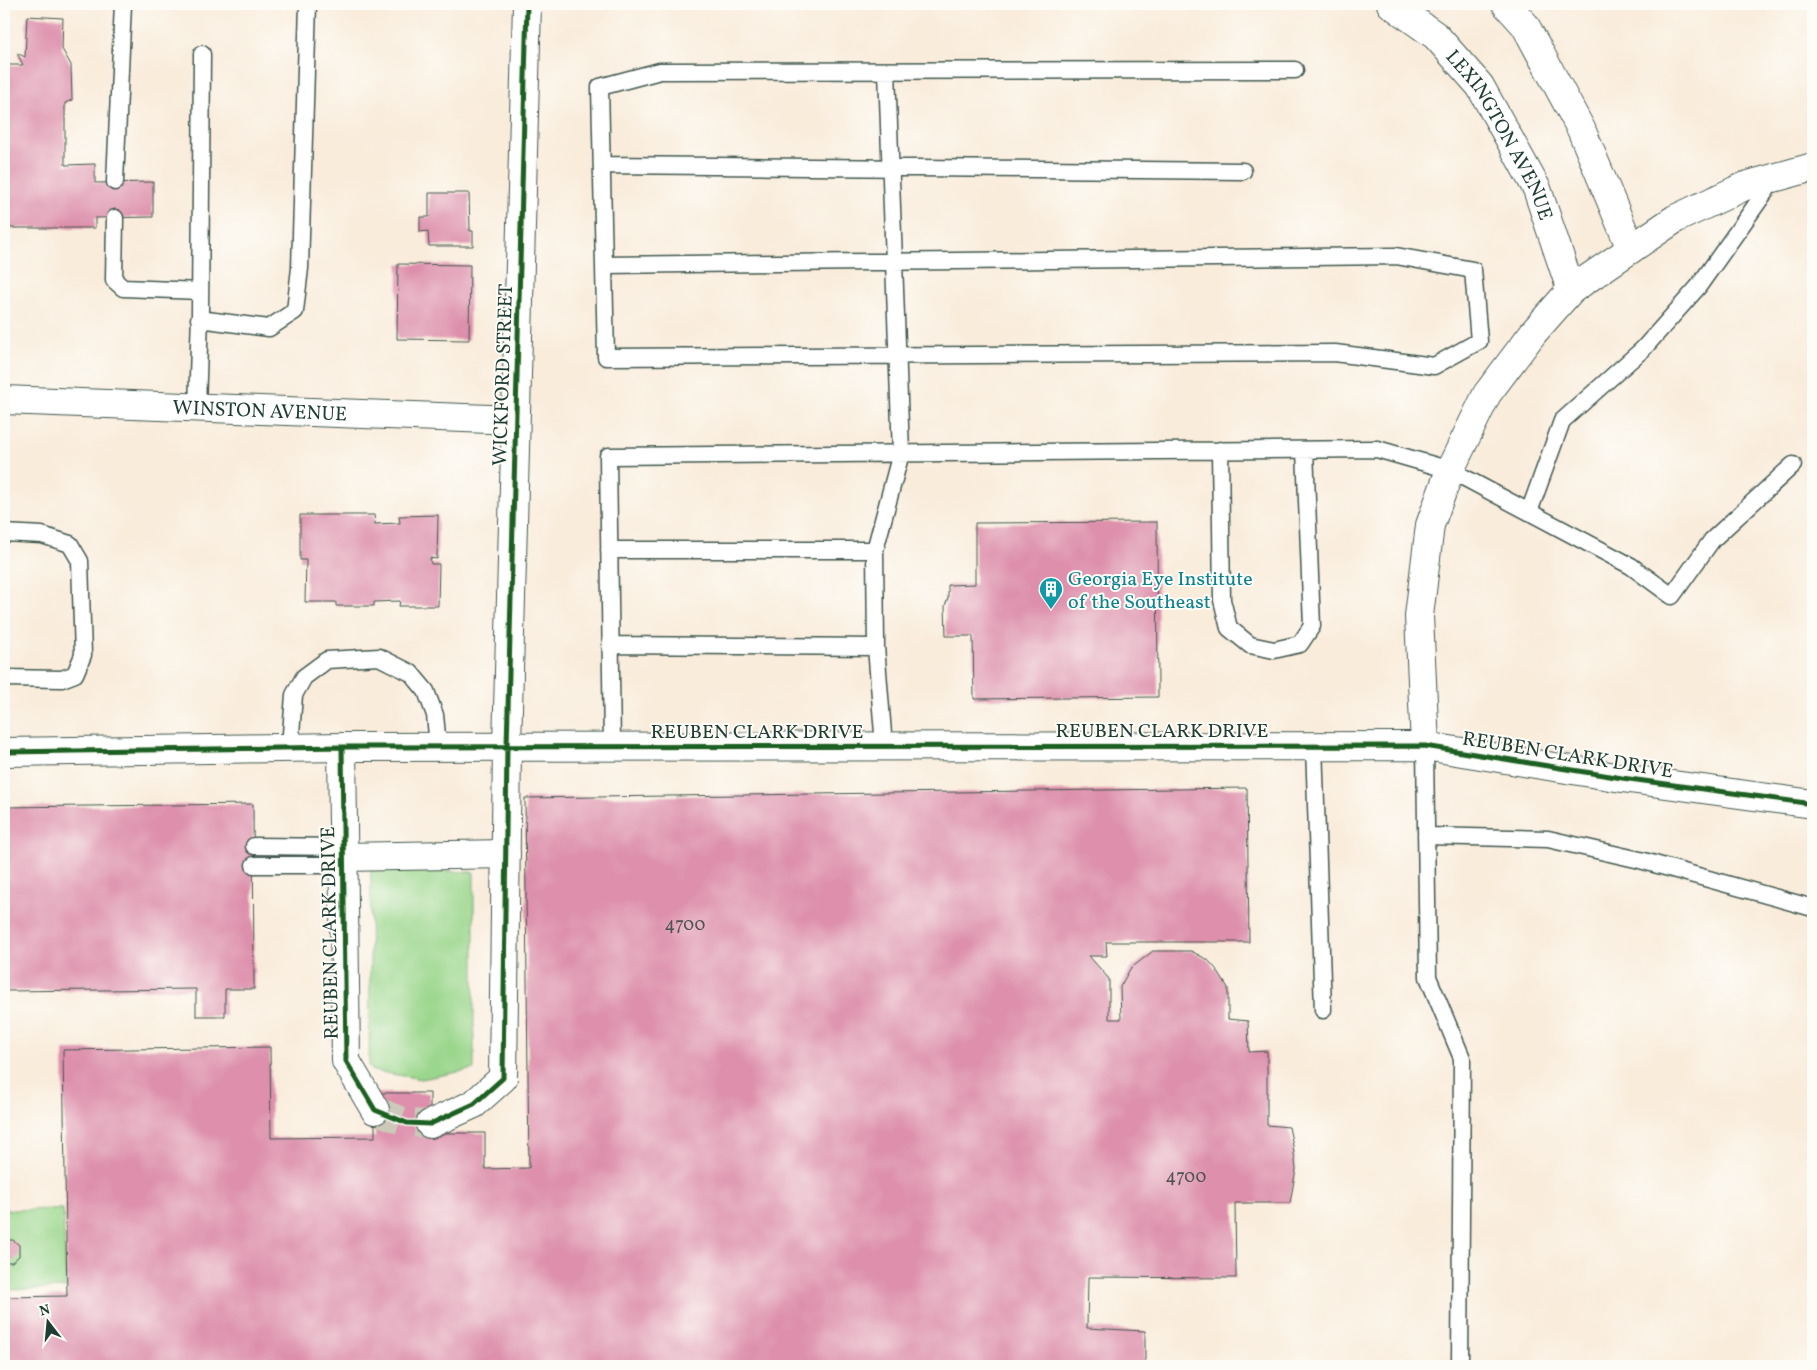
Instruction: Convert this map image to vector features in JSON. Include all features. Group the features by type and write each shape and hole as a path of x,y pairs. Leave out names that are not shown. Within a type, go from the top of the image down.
{"street":[{"name":"WICKFORD STREET","path":"507,746 527,4"},
{"name":"LEXINGTON AVENUE","path":"1391,4 1436,36 1480,86 1537,190 1571,290"},
{"path":"1506,4 1525,25 1582,128 1631,249"},
{"path":"1425,746 1419,616 1430,525 1450,470 1487,394 1533,333 1571,290 1675,219 1745,186 1813,167"},
{"name":"WINSTON AVENUE","path":"4,400 515,420"},
{"name":"REUBEN CLARK DRIVE","path":"4,752 438,746 1425,746 1622,778 1813,804"},
{"path":"430,1124 474,1104 503,1078 507,746"},
{"name":"REUBEN CLARK DRIVE","path":"342,747 346,1060 375,1110"},
{"path":"343,856 506,854"}],"lane":[{"path":"115,182 123,4"},
{"path":"199,319 269,328 294,311 300,268 308,4"},
{"path":"197,408 202,54"},
{"path":"604,266 1396,256 1472,270 1479,341 1434,366 1335,353 606,357 600,87 660,71 1295,70"},
{"path":"884,746 876,647 875,550 901,453 887,71"},
{"path":"602,165 1243,171"},
{"path":"1529,512 1562,420 1643,349 1698,287 1776,178"},
{"path":"115,218 114,280 123,288 200,291"},
{"path":"612,746 608,456 1377,449 1450,470 1631,566 1672,596 1712,540 1793,465"},
{"path":"1220,450 1222,600 1229,628 1250,645 1274,650 1300,644 1312,626 1305,450"},
{"path":"4,533 42,536 70,544 80,561 83,655 75,674 62,679 4,678"},
{"path":"609,550 875,550"},
{"path":"610,645 876,647"},
{"path":"290,747 294,695 304,677 327,660 379,657 411,673 426,691 435,716 438,746"},
{"path":"1314,745 1323,1010"},
{"path":"1425,746 1428,977 1462,1058 1460,1366"},
{"path":"1426,836 1548,839 1640,860 1813,908"},
{"path":"254,846 343,856"},
{"path":"254,865 343,856"}],"green space":[{"path":"371,868 474,872 474,1069 422,1079 373,1071 369,1066"},
{"path":"63,1209 66,1288 4,1290 4,1210"}],"building":[{"path":"27,16 63,18 62,49 71,65 72,100 65,103 65,165 95,164 95,183 153,182 153,217 95,218 95,228 4,228 4,65 23,65 17,53 25,57"},
{"path":"429,193 469,193 470,231 473,231 473,246 429,246 428,231 420,232 420,217 429,217"},
{"path":"398,264 470,265 469,340 397,339"},
{"path":"300,515 374,515 375,524 400,523 399,516 438,515 437,559 430,558 431,564 439,564 438,606 399,606 400,601 374,602 374,606 336,606 336,602 305,602 306,560 300,560"},
{"name":"Georgia Eye Institute of the Southeast","path":"1157,522 1158,697 974,699 973,636 946,636 945,606 948,598 948,585 975,584 975,523"},
{"path":"1247,788 1249,942 1106,942 1107,956 1089,956 1109,979 1109,1019 1121,1019 1120,987 1130,969 1153,951 1191,951 1208,960 1228,988 1228,1019 1248,1021 1249,1052 1267,1051 1267,1125 1289,1127 1293,1146 1296,1169 1290,1203 1235,1203 1236,1278 1088,1277 1087,1328 1145,1331 1145,1366 4,1366 4,1297 67,1296 63,1050 270,1047 271,1138 375,1137 375,1093 430,1093 430,1133 485,1133 485,1169 529,1168 525,798"},
{"path":"253,804 254,989 225,989 225,1016 196,1016 196,989 4,991 4,807"},
{"path":"4,1240 13,1240 19,1245 19,1256 12,1262 4,1262"}],"tunnel":[{"path":"375,1110 407,1123 430,1124"}],"cycle path":[{"path":"342,747 346,1061 375,1110 407,1123 430,1124 474,1104 503,1078 507,746 527,4"},
{"path":"4,752 342,747 1425,746 1622,778 1813,804"}],"place":[{"name":"Georgia Eye Institute of the Southeast","path":"1051,610"}]}
